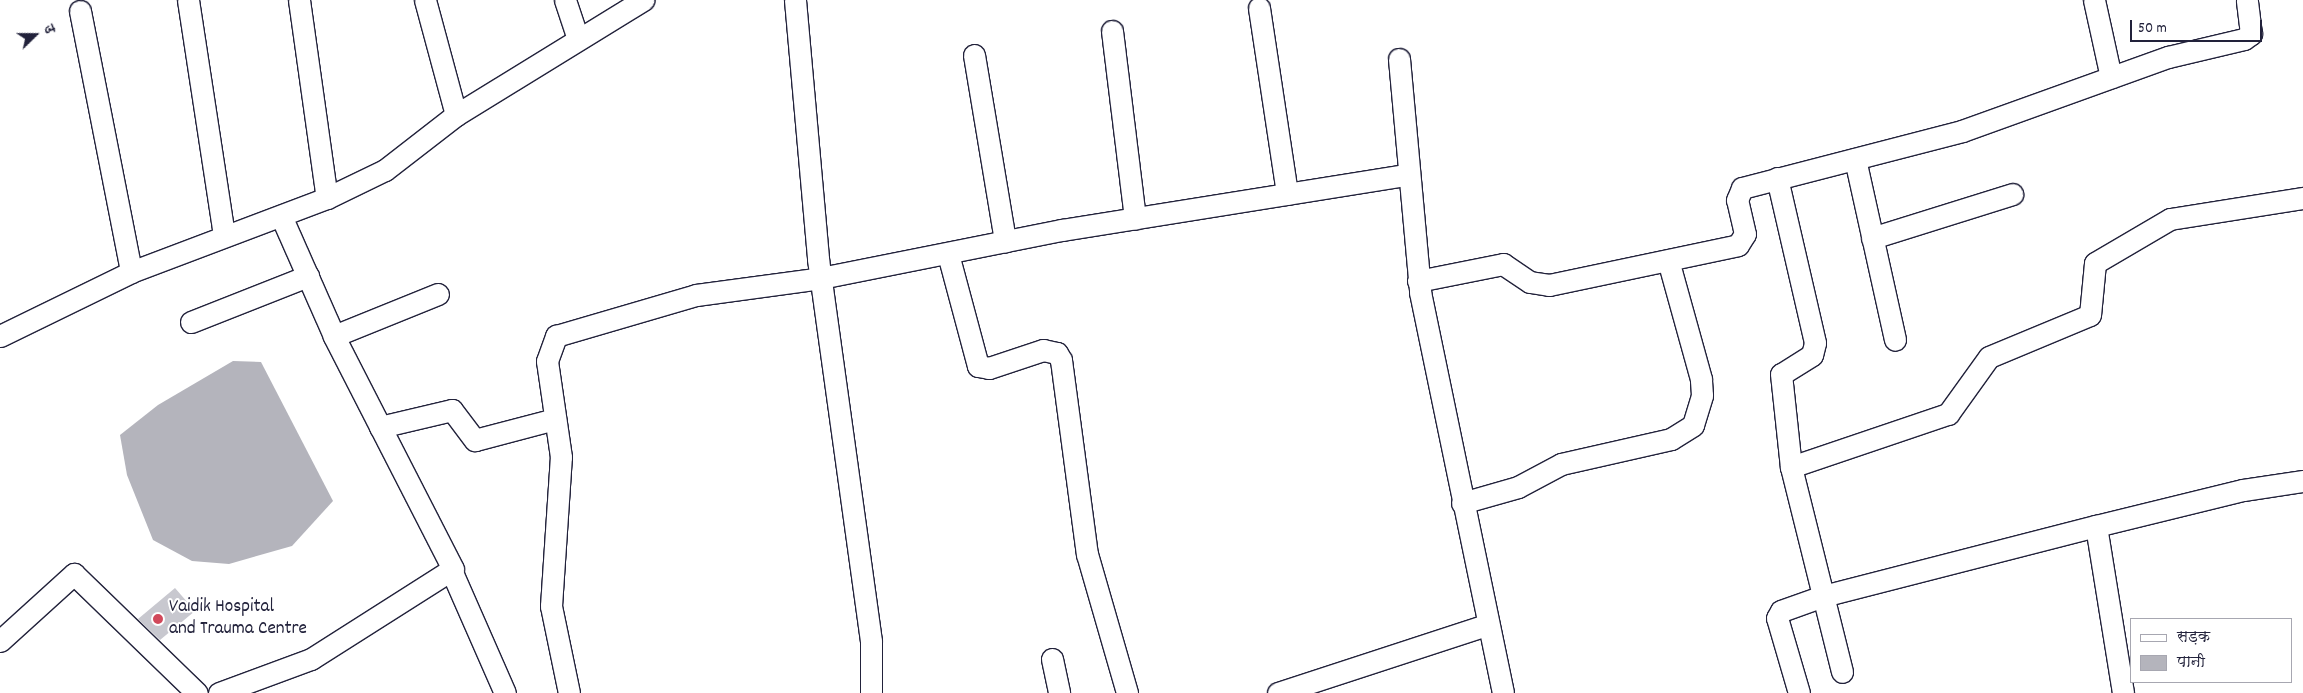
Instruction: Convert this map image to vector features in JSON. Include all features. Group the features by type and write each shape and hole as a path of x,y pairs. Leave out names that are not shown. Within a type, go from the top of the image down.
{"street":[{"path":"188,0 224,235"},
{"path":"299,0 327,198"},
{"path":"425,0 456,115"},
{"path":"565,0 578,39"},
{"path":"0,336 131,272 224,235 327,198 384,170 456,115 643,0"},
{"path":"795,0 821,278 872,641 871,693"},
{"path":"2094,0 2111,77"},
{"path":"1418,281 1503,264 1530,282 1550,285 1668,260 1744,240 1738,193 1777,178 2022,114 2111,77 2244,39 2251,28 2246,0"},
{"path":"1259,8 1287,194"},
{"path":"80,11 131,272"},
{"path":"1112,31 1135,220"},
{"path":"974,55 1005,241"},
{"path":"1399,59 1407,175 1418,281 1486,625 1503,693"},
{"path":"1854,159 1895,340"},
{"path":"569,693 551,606 560,457 547,361 556,336 696,295 821,278 948,254 1005,241 1407,175"},
{"path":"1777,178 1815,343 1812,355 1781,374 1791,467 1842,672"},
{"path":"1872,238 2012,194"},
{"path":"1791,467 1948,414 1989,357 2090,315 2096,264 2170,219 2303,198"},
{"path":"281,216 334,336 451,570 505,693"},
{"path":"948,254 978,366 989,368 1043,350 1057,353 1061,360 1087,554 1127,693"},
{"path":"1462,503 1518,487 1561,464 1678,437 1693,425 1702,395 1701,379 1668,260"},
{"path":"191,322 308,276"},
{"path":"334,336 438,294"},
{"path":"380,427 452,410 475,440 556,419"},
{"path":"1799,693 1777,618 1781,611 1823,596 2096,526 2243,490 2303,481"},
{"path":"2096,526 2123,693"},
{"path":"219,693 312,659 451,570"},
{"path":"0,640 74,574 197,693"},
{"path":"1278,693 1486,625"},
{"path":"1052,659 1059,693"}],"water":[{"path":"233,361 261,362 333,501 292,546 229,564 192,561 153,540 127,475 120,435 158,405"}],"building":[{"path":"175,588 195,611 160,640 138,619"}],"place":[{"name":"Vaidik Hospital and Trauma Centre","path":"158,619"}]}
